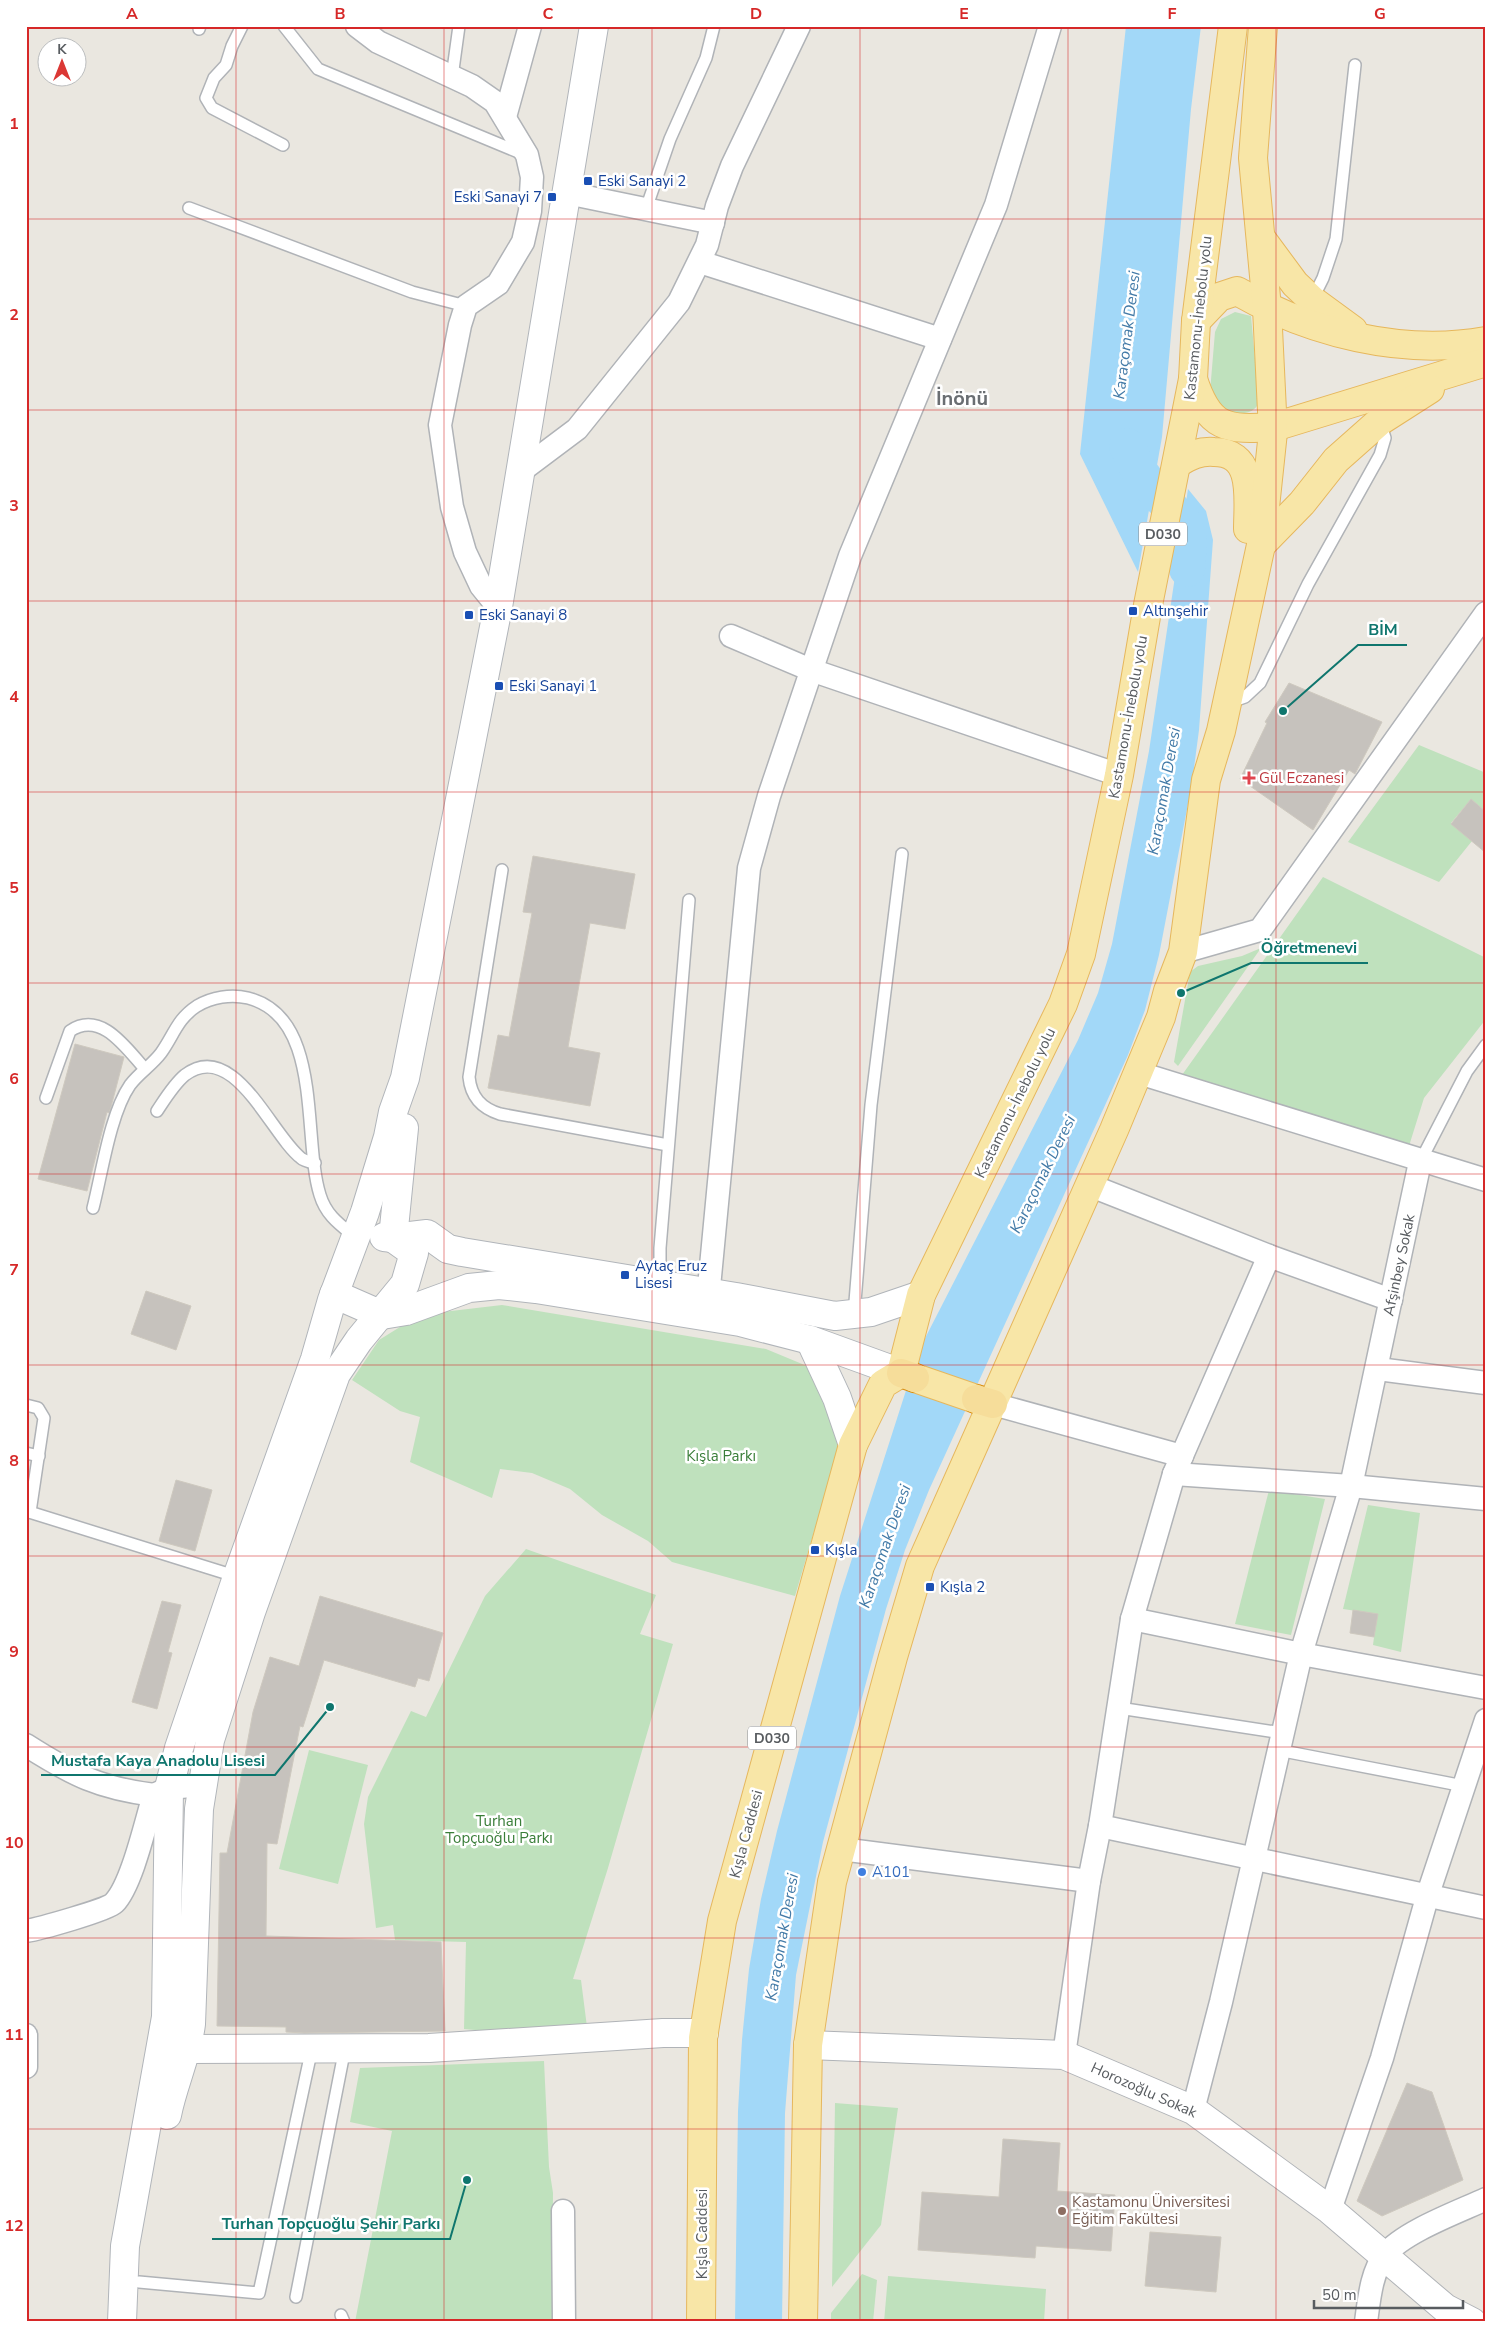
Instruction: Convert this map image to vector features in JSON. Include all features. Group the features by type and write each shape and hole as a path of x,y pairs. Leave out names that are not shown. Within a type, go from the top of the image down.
{"main road":[{"path":"122,2322 125,2246 175,2048 191,2024 195,1868 202,1785 210,1740 249,1581 334,1294 365,1212 388,1136 393,1112 405,1078 498,608 594,26"},
{"name":"Kastamonu-İnebolu yolu","path":"908,1375 920,1295 1063,1004 1081,954 1119,776 1148,604 1178,463 1193,379 1196,321 1233,26"},
{"path":"803,2322 808,2045 832,1882 841,1849 920,1566 985,1401 1139,1073 1184,952 1206,780 1226,704 1261,545 1274,427 1267,308 1253,158 1263,26"},
{"path":"1260,236 1295,284 1312,300 1362,337"},
{"path":"1196,321 1218,297 1237,291 1267,308 1319,327 1393,344 1456,346 1486,341"},
{"path":"1193,379 1200,401 1209,414 1223,424 1240,429 1274,427 1474,365"},
{"path":"1261,545 1302,503 1336,460 1380,421 1474,365"},
{"path":"1178,463 1194,454 1219,452 1235,458 1243,467 1248,482 1248,540 1239,640"},
{"path":"393,1238 405,1125 405,1078"},
{"path":"355,1237 371,1234 393,1238 427,1234 448,1249 660,1285 707,1305 740,1322 810,1340 985,1401"},
{"path":"136,2322 144,2238 172,2089 175,2048 166,2017 162,1791 336,1374 359,1340 382,1315 405,1284 414,1253 393,1238"},
{"path":"334,1294 382,1315 406,1311 469,1288 499,1285 707,1305 799,1311 835,1316 871,1312 920,1295"},
{"path":"810,1340 837,1398 853,1445"},
{"name":"Kışla Caddesi","path":"701,2322 704,2033 722,1921 853,1445 882,1384 908,1375"},
{"path":"175,2048 475,2046 607,2036 704,2033"},
{"name":"Horozoğlu Sokak","path":"808,2045 1064,2055 1193,2110 1330,2210 1445,2308 1472,2322"}],"street":[{"path":"357,26 380,34 452,77 472,86 495,102 527,155 532,178 530,211 523,242 498,284 466,306 460,325 440,425 452,508 465,552 481,586 498,608"},
{"path":"505,117 530,26"},
{"path":"521,470 577,429 680,302 700,262 732,166 799,26"},
{"path":"707,1305 749,868 769,796 850,556 996,204 1050,26"},
{"path":"567,193 713,223"},
{"path":"700,262 940,339"},
{"path":"1184,952 1260,930 1486,613"},
{"path":"731,636 811,670 1119,776"},
{"path":"1139,1073 1420,1162 1486,1180"},
{"name":"Afşinbey Sokak","path":"1193,2110 1221,2002 1300,1654 1351,1486 1378,1368 1420,1162"},
{"path":"1088,1185 1270,1256 1391,1300"},
{"path":"1064,2055 1088,1881 1100,1826 1132,1619 1178,1465 1270,1256"},
{"path":"1378,1368 1486,1383"},
{"path":"985,1401 1178,1465 1351,1486 1486,1499"},
{"path":"1132,1619 1300,1654 1486,1688"},
{"path":"1330,2210 1382,2058 1428,1894 1486,1720"},
{"path":"26,1745 90,1781 124,1791 162,1791 202,1785"},
{"path":"26,1932 45,1928 113,1904 125,1887 162,1791"},
{"path":"1100,1826 1428,1894 1486,1908"},
{"path":"841,1849 1088,1881"},
{"path":"26,2035 26,2067"},
{"path":"1366,2322 1372,2286 1383,2256 1397,2242 1486,2199"},
{"path":"563,2211 564,2322"}],"lane":[{"path":"242,26 232,46 226,65 214,78 206,98 212,108 282,146"},
{"path":"284,26 318,69 527,155"},
{"path":"452,77 459,26"},
{"path":"646,209 670,139 706,58 714,26"},
{"path":"1312,300 1323,278 1336,239 1356,65"},
{"path":"189,208 412,292 466,306"},
{"path":"1226,704 1245,697 1260,683 1308,584 1380,455 1385,438 1380,421"},
{"path":"854,1315 871,1105 902,854"},
{"path":"502,870 470,1077 473,1094 484,1107 500,1114 668,1145"},
{"path":"660,1285 660,1248 689,900"},
{"path":"93,1208 118,1110 130,1084 161,1054 180,1020 202,1004 228,996 242,997 262,1003 280,1016 297,1045 320,1195 330,1217 355,1237"},
{"path":"46,1098 70,1031 78,1026 86,1024 103,1027 145,1069"},
{"path":"1420,1162 1467,1072 1486,1045"},
{"path":"157,1111 186,1074 210,1066 221,1070 243,1084 284,1142 302,1160 315,1163"},
{"path":"26,1405 38,1408 44,1418 40,1456 28,1511 249,1581"},
{"path":"26,1453 40,1456"},
{"path":"1119,1708 1280,1741 1464,1786"},
{"path":"139,2282 259,2293 312,2048"},
{"path":"296,2297 345,2048"}],"green space":[{"path":"1235,312 1251,316 1259,402 1252,411 1247,413 1230,411 1219,404 1210,392 1215,332 1221,319"},
{"path":"1419,745 1486,773 1486,812 1471,799 1451,823 1472,841 1439,882 1348,842"},
{"path":"1323,877 1486,958 1486,1019 1424,1098 1409,1146 1182,1075"},
{"path":"1261,948 1178,1066 1174,1062 1190,972 1198,966 1242,956"},
{"name":"Kışla Parkı","path":"502,1305 766,1349 807,1366 823,1387 841,1440 795,1596 672,1562 648,1541 602,1515 570,1489 532,1473 500,1469 492,1498 410,1462 420,1417 400,1411 352,1380 379,1340 408,1322 434,1313"},
{"path":"1269,1490 1325,1499 1291,1635 1235,1624"},
{"path":"1368,1505 1420,1513 1401,1652 1373,1645 1377,1614 1343,1609"},
{"name":"Turhan Topçuoğlu Parkı","path":"526,1549 656,1595 640,1634 673,1644 608,1868 573,1979 581,1980 587,2027 538,2036 464,2029 466,1942 395,1940 393,1925 376,1928 364,1824 368,1797 411,1711 426,1717 485,1596"},
{"path":"309,1750 368,1765 338,1884 279,1869"},
{"path":"544,2061 549,2167 553,2193 552,2322 355,2322 392,2131 350,2122 360,2068"},
{"path":"835,2103 898,2108 881,2225 832,2287"},
{"path":"862,2274 877,2280 873,2322 831,2322 831,2313"},
{"path":"888,2276 1046,2289 1044,2322 884,2322"}],"water":[{"path":"1126,26 1201,26 1191,109 1162,437 1138,572 1080,454"},
{"path":"1188,489 1206,511 1213,540 1199,730 1192,783 1159,955 1145,1010 1128,1055 929,1490 905,1550 886,1609 823,1842 796,1975 785,2113 782,2322 735,2322 738,2111 742,2040 749,1969 761,1899 777,1831 840,1596 919,1350 1078,1040 1098,993 1112,944 1149,751"}],"building":[{"path":"1289,683 1382,722 1355,774 1349,770 1313,830 1240,779 1267,723 1265,722"},
{"path":"1471,799 1486,812 1486,853 1451,824"},
{"path":"533,856 635,874 625,929 590,923 568,1047 600,1053 590,1106 488,1088 498,1035 509,1037 532,913 523,912"},
{"path":"75,1044 124,1057 111,1107 109,1113 107,1112 87,1191 38,1179"},
{"path":"146,1291 191,1306 176,1350 131,1334"},
{"path":"176,1480 212,1490 195,1551 159,1541"},
{"path":"320,1596 443,1633 429,1681 418,1678 415,1687 324,1660 303,1727 300,1726 277,1844 267,1843 266,1936 441,1942 445,2031 304,2033 286,2032 286,2027 217,2026 220,1853 227,1853 253,1712 270,1657 299,1666"},
{"path":"162,1601 181,1605 168,1652 172,1653 157,1709 132,1702"},
{"path":"1353,1610 1378,1614 1374,1637 1350,1633"},
{"path":"1407,2083 1432,2092 1463,2180 1382,2216 1357,2201"},
{"path":"1003,2139 1060,2143 1057,2191 1115,2195 1111,2251 1036,2246 1035,2258 918,2250 922,2192 999,2197"},
{"path":"1150,2232 1221,2237 1216,2292 1145,2286"}],"waterway":[{"name":"Karaçomak Deresi","path":"1127,446 1138,469 1153,489 1183,521 1189,541 1187,569"}],"place":[{"name":"Eski Sanayi 2","path":"588,181"},
{"name":"Eski Sanayi 7","path":"552,197"},
{"name":"Altınşehir","path":"1133,611"},
{"name":"Eski Sanayi 8","path":"469,615"},
{"name":"Eski Sanayi 1","path":"499,686"},
{"name":"BİM","path":"1283,711"},
{"name":"Gül Eczanesi","path":"1249,778"},
{"name":"Öğretmenevi","path":"1181,993"},
{"name":"Aytaç Eruz Lisesi","path":"625,1275"},
{"name":"Kışla","path":"815,1550"},
{"name":"Kışla 2","path":"930,1587"},
{"name":"Mustafa Kaya Anadolu Lisesi","path":"330,1707"},
{"name":"A101","path":"862,1872"},
{"name":"Turhan Topçuoğlu Şehir Parkı","path":"467,2180"},
{"name":"Kastamonu Üniversitesi Eğitim Fakültesi","path":"1062,2211"}],"district":[{"name":"İnönü","path":"962,398"}]}
